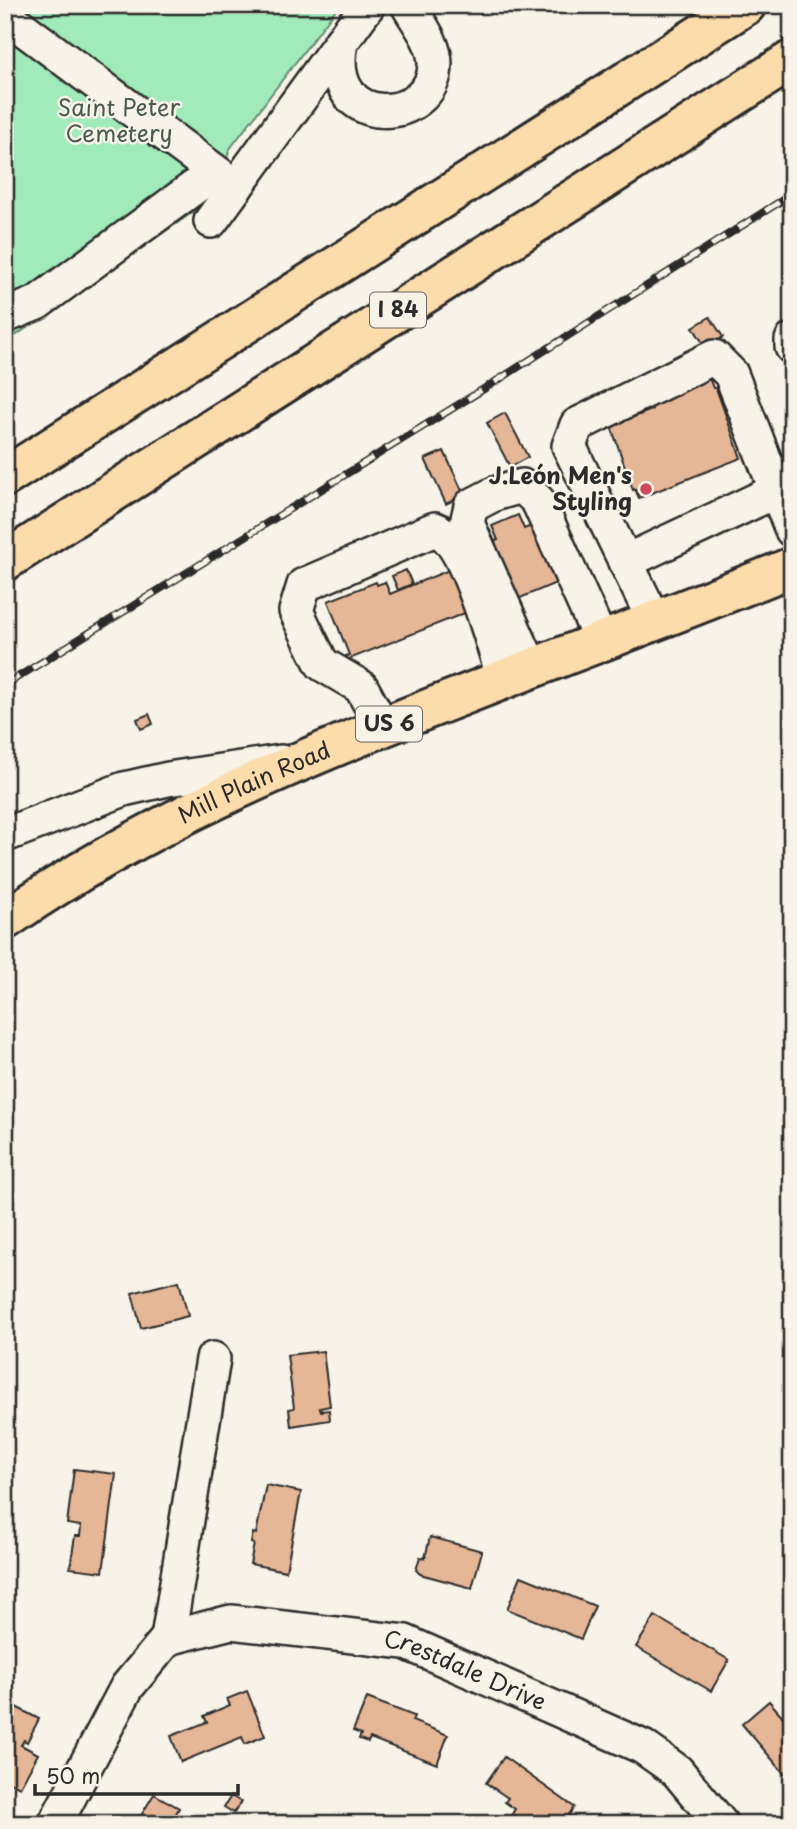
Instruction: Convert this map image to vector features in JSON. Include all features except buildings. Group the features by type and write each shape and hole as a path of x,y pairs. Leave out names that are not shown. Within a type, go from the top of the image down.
{"main road":[{"path":"5,477 746,5"},
{"name":"I 84","path":"5,561 792,60"},
{"name":"Mill Plain Road","path":"5,920 115,851 206,803 300,759 654,620 789,573"}],"street":[{"path":"5,316 37,303 225,180 341,42 368,5"},
{"path":"341,42 337,63 341,85 356,102 378,111 398,109 418,99 431,83 435,63 430,43 408,5"},
{"path":"5,15 225,180"},
{"path":"211,221 225,180"},
{"path":"792,340 792,347"},
{"path":"654,620 569,446 577,425 714,357 731,374 792,530"},
{"path":"517,674 467,523 471,506 494,494 522,486 538,501 601,641"},
{"path":"625,562 776,491"},
{"path":"383,727 362,687 322,664 296,611 299,596 304,585 435,528 444,532 463,563 517,674"},
{"path":"5,835 124,789 169,779 300,759"},
{"path":"55,1824 127,1687 168,1638 213,1359"},
{"name":"Crestdale Drive","path":"168,1638 231,1622 333,1631 405,1642 643,1747 677,1771 721,1824"}],"green space":[{"name":"Saint Peter Cemetery","path":"5,5 339,5 229,150 219,194 5,343"}],"railway":[{"path":"5,685 495,382 792,194"}],"place":[{"name":"J.León Men's Styling","path":"646,489"}]}
